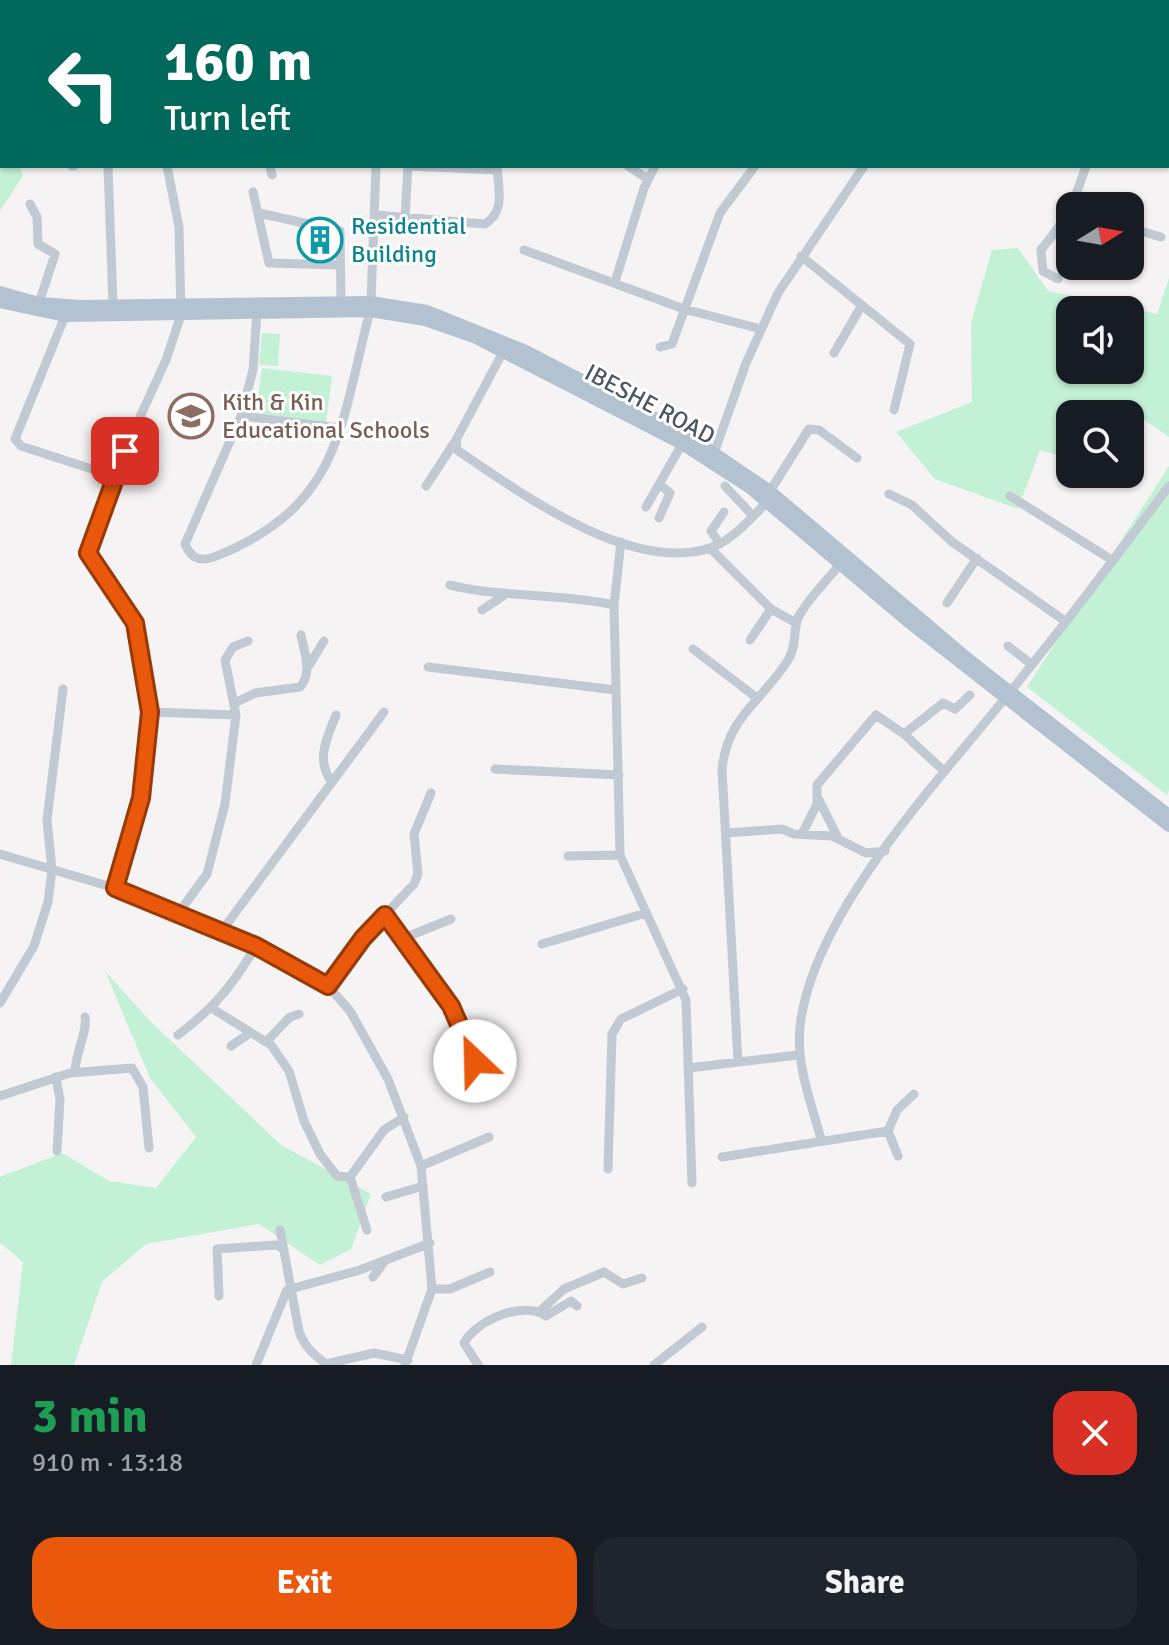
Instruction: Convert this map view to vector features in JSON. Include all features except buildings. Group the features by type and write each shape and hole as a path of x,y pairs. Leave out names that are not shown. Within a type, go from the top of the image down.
{"main road":[{"name":"IBESHE ROAD","path":"0,292 39,303 180,310 257,311 370,306 427,311 474,328 626,401 713,457 769,497 1007,696 1169,815"},
{"name":"IBESHE ROAD","path":"0,302 65,316 341,301 370,306 425,320 504,350 682,444 713,457"},
{"name":"IBESHE ROAD","path":"769,497 840,564 1169,826"}],"street":[{"path":"108,168 113,305"},
{"path":"115,888 141,798 150,712 135,623 88,553 113,476 149,401 180,310 179,227 167,168"},
{"path":"257,311 253,370 241,416 185,544 191,556 198,560 220,555 252,539 294,509 323,475 340,428 370,306 376,168"},
{"path":"405,218 408,168"},
{"path":"375,215 485,224 495,218 499,208 497,168"},
{"path":"631,168 648,179"},
{"path":"615,282 654,168"},
{"path":"660,347 672,344 720,213 754,168"},
{"path":"713,457 761,329 801,256 863,168"},
{"path":"1077,192 1085,168"},
{"path":"253,192 269,263 340,265"},
{"path":"30,204 37,217 38,244 55,254 39,303"},
{"path":"259,213 340,231 341,301"},
{"path":"1056,230 1041,250 1043,271 1056,278"},
{"path":"1144,232 1161,237"},
{"path":"524,250 684,309 761,329"},
{"path":"801,256 910,344 894,410"},
{"path":"834,353 862,305"},
{"path":"65,316 15,439 21,446 113,476"},
{"path":"426,486 456,440 504,350"},
{"path":"241,416 340,428"},
{"path":"456,440 457,450 555,512 621,542 654,551 715,546 753,516 769,497 809,429 819,430 857,458"},
{"path":"646,507 682,444"},
{"path":"659,484 670,493 659,518"},
{"path":"725,486 753,516"},
{"path":"821,1139 798,1055 800,1024 819,961 844,909 944,771 1007,696 1169,486"},
{"path":"889,494 912,505 951,541 1065,621"},
{"path":"1010,496 1112,560"},
{"path":"724,512 711,531 715,546 771,609 796,623"},
{"path":"621,542 614,605 620,855 683,989 692,1183"},
{"path":"947,603 977,558"},
{"path":"738,1062 722,769 725,746 732,729 791,656 798,633 796,623 840,564"},
{"path":"450,585 506,594 548,594 614,605"},
{"path":"482,610 506,594"},
{"path":"750,640 771,609"},
{"path":"301,635 308,667"},
{"path":"177,915 207,874 225,804 236,715 225,660 233,647 248,641"},
{"path":"235,703 255,693 300,687 324,641"},
{"path":"1008,646 1031,664"},
{"path":"693,649 757,698"},
{"path":"428,667 615,690"},
{"path":"0,1003 41,930 52,870 47,820 63,689"},
{"path":"904,734 943,703 955,709 970,695"},
{"path":"150,712 236,715"},
{"path":"221,932 384,712"},
{"path":"332,782 326,774 323,751 336,715"},
{"path":"802,834 817,804 817,785 872,717 881,715 944,771"},
{"path":"495,769 619,775"},
{"path":"328,986 363,938 418,874 414,834 431,793"},
{"path":"817,795 839,839"},
{"path":"726,833 782,829 839,839 866,853 885,851"},
{"path":"0,854 115,888 256,946 328,986 368,1036 404,1117 421,1166 432,1289 407,1362 374,1353 326,1364 303,1343 280,1230"},
{"path":"568,856 620,855"},
{"path":"542,944 646,913"},
{"path":"385,915 451,1006 476,1058 446,1082"},
{"path":"404,938 451,919"},
{"path":"178,1035 213,1009 233,985 256,946"},
{"path":"608,1169 612,1034 621,1019 683,989"},
{"path":"213,1009 266,1042 289,1071 304,1121 320,1154 337,1176 350,1177"},
{"path":"266,1042 290,1017 299,1014"},
{"path":"75,1072 76,1050 86,1025 85,1017"},
{"path":"231,1046 250,1033"},
{"path":"689,1068 798,1055"},
{"path":"0,1096 75,1072 132,1068 143,1087 149,1148"},
{"path":"56,1077 60,1100 57,1151"},
{"path":"898,1156 888,1131 897,1110 914,1094"},
{"path":"350,1177 384,1130 404,1117"},
{"path":"722,1157 821,1139 888,1131"},
{"path":"421,1166 489,1137"},
{"path":"350,1177 367,1230"},
{"path":"386,1197 423,1186"},
{"path":"256,1365 282,1296 293,1286 384,1262 430,1243"},
{"path":"219,1296 217,1249 276,1245 284,1249"},
{"path":"373,1277 384,1262"},
{"path":"432,1289 450,1289 490,1272"},
{"path":"540,1311 564,1289 604,1272 623,1284 642,1278"},
{"path":"478,1365 464,1343 480,1325 522,1309 540,1311 546,1316 571,1301 577,1306"},
{"path":"654,1365 702,1327"}],"green space":[{"path":"0,168 20,168 23,176 0,211"},
{"path":"1018,248 1048,291 1072,296 1056,296 1056,384 1144,384 1144,311 1157,314 1169,278 1169,437 1144,420 1144,400 1056,400 1056,455 1040,450 1018,509 935,479 896,432 972,402 971,323 992,250"},
{"path":"262,333 280,334 278,366 259,365"},
{"path":"262,368 332,376 326,422 256,413"},
{"path":"1169,466 1169,790 1167,795 1027,687"},
{"path":"105,971 150,1021 281,1145 371,1194 351,1249 320,1265 259,1224 146,1244 102,1282 74,1365 11,1365 23,1262 0,1243 0,1177 62,1153 109,1181 156,1188 196,1137 150,1078"}],"place":[{"name":"Residential Building","path":"320,240"},
{"name":"Kith & Kin Educational Schools","path":"191,416"}],"route":[{"path":"125,451 88,545 93,564 127,606 135,623 150,712 141,798 115,888 256,946 328,986 363,938 385,915 451,1006 475,1061"}]}
